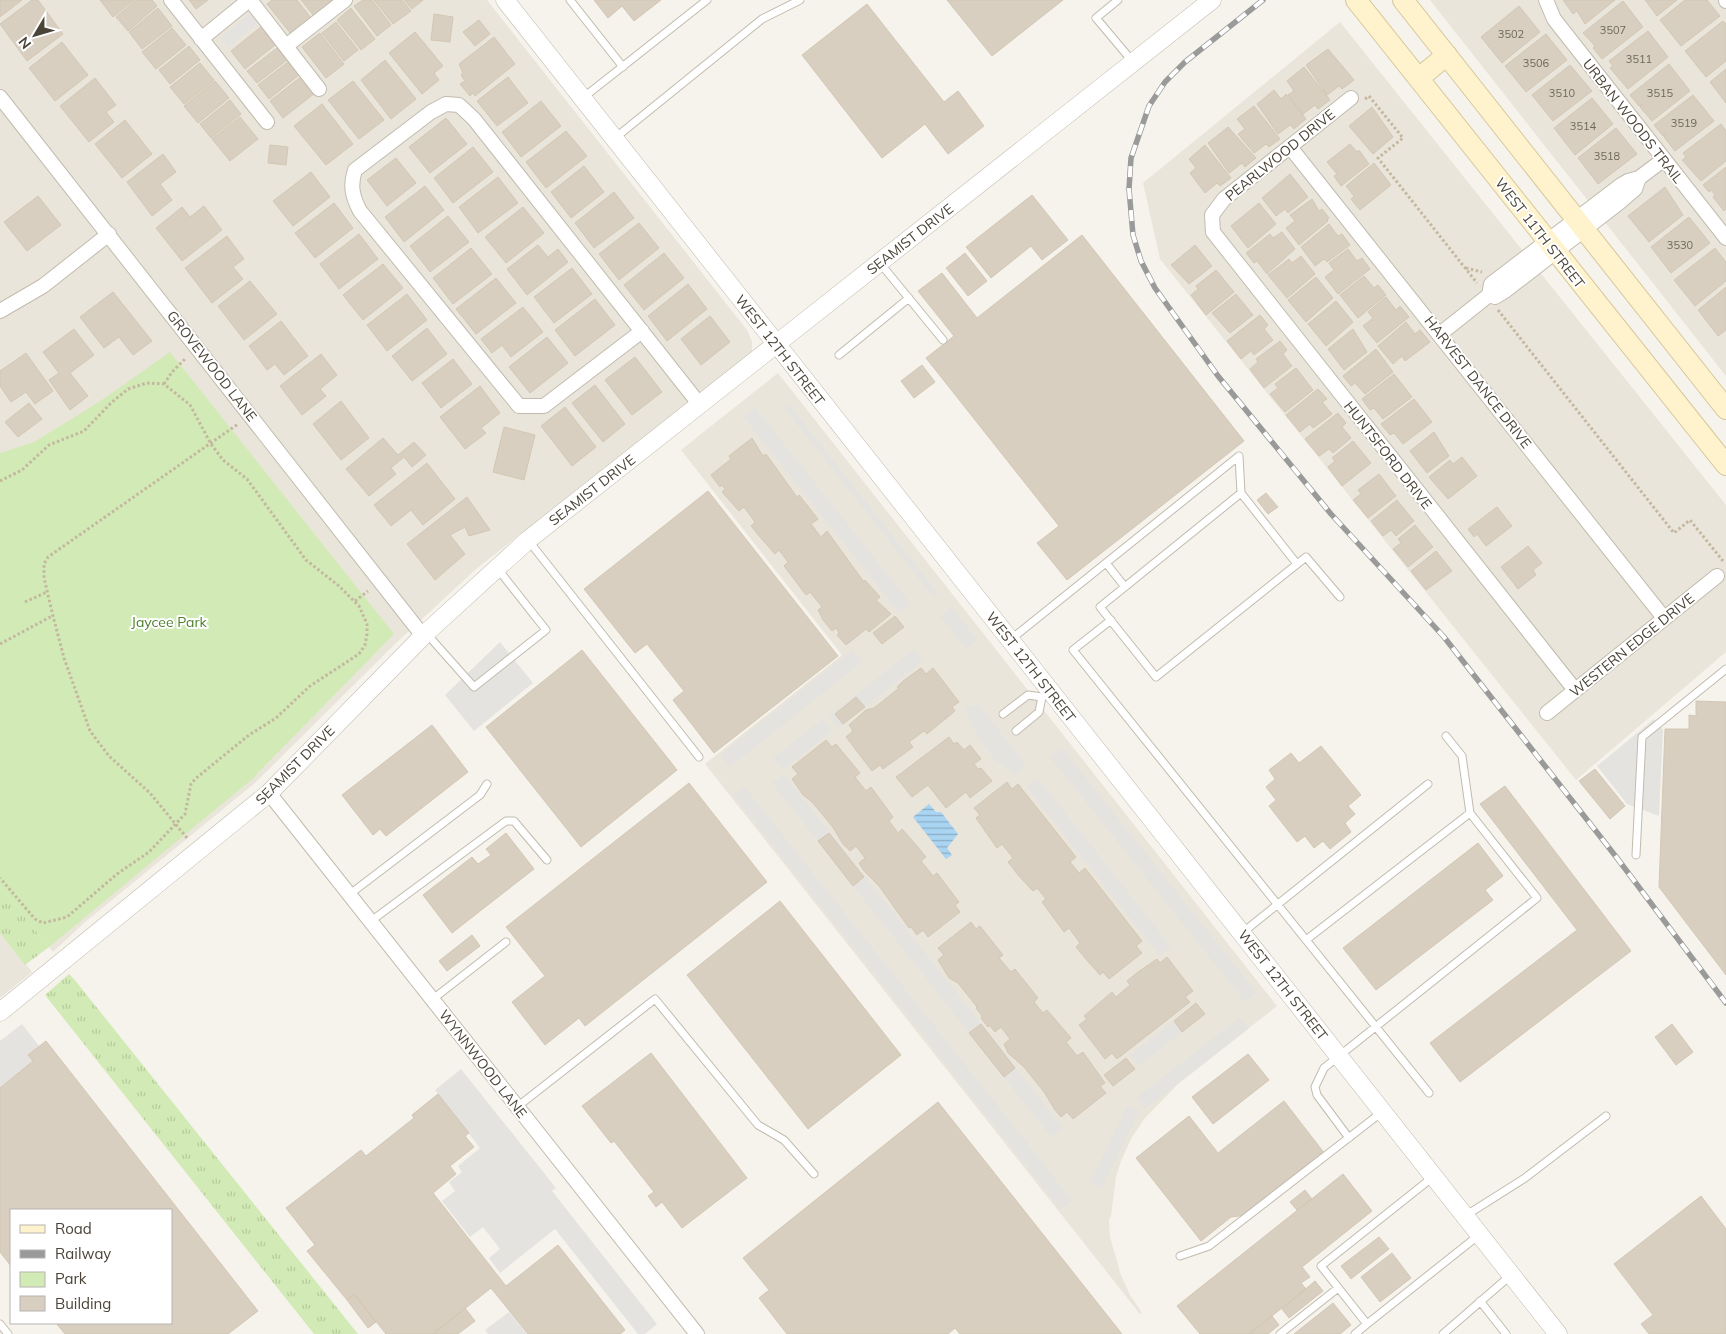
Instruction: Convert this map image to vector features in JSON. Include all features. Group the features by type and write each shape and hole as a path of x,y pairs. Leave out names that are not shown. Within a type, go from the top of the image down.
{"main road":[{"name":"WEST 11TH STREET","path":"1356,0 1419,78 1726,408"},
{"name":"WEST 11TH STREET","path":"1403,0 1447,55 1566,235 1726,465"},
{"path":"1419,78 1447,55"}],"street":[{"path":"171,0 266,122"},
{"path":"286,46 345,0"},
{"name":"WEST 12TH STREET","path":"505,0 1010,640 1046,694 1242,934 1558,1334"},
{"name":"SEAMIST DRIVE","path":"0,1012 270,793 424,634 528,540 1212,0"},
{"name":"URBAN WOODS TRAIL","path":"1546,0 1554,19 1726,238"},
{"path":"201,39 247,1 286,46 319,89"},
{"name":"GROVEWOOD LANE","path":"0,97 424,634"},
{"name":"PEARLWOOD DRIVE","path":"1212,215 1224,199 1351,98"},
{"path":"642,331 544,406 519,406 360,211 353,197 351,181 355,170 431,112 446,104 459,105 474,119 700,404"},
{"name":"HARVEST DANCE DRIVE","path":"1290,147 1664,618"},
{"path":"1440,334 1488,296 1491,284 1632,192 1639,178 1663,160"},
{"name":"HUNTSFORD DRIVE","path":"1212,215 1211,224 1218,240 1575,690"},
{"path":"0,310 43,286 109,234"},
{"name":"WESTERN EDGE DRIVE","path":"1547,713 1721,571"},
{"name":"WYNNWOOD LANE","path":"270,793 697,1334"}],"lane":[{"path":"570,0 623,67"},
{"path":"582,98 707,0"},
{"path":"614,138 762,19 800,0"},
{"path":"1118,0 1096,18 1133,62"},
{"path":"880,262 943,340"},
{"path":"839,355 910,298"},
{"path":"1010,640 1239,456 1241,493 1297,564"},
{"path":"1241,493 1100,607 1156,677 1306,557 1340,597"},
{"path":"528,540 699,758"},
{"path":"1106,563 1124,587"},
{"path":"424,634 474,687 546,630 497,568"},
{"path":"1111,620 1073,650 1429,1094"},
{"path":"1636,854 1642,737 1726,669"},
{"path":"1003,714 1028,695 1046,694 1040,712 1016,731"},
{"path":"1349,1138 1326,1110 1317,1095 1315,1087 1324,1068 1537,898 1470,813 1462,756 1446,736"},
{"path":"350,894 480,795 487,784"},
{"path":"1242,934 1428,784"},
{"path":"1306,940 1470,813"},
{"path":"371,921 506,821 514,821 547,860"},
{"path":"433,999 506,942"},
{"path":"517,1107 655,999 758,1125 784,1140 814,1174"},
{"path":"1180,1256 1209,1246 1383,1111"},
{"path":"1465,1216 1525,1178 1606,1116"},
{"path":"1367,1324 1321,1266 1434,1176"},
{"path":"1355,1334 1480,1235"},
{"path":"1443,1334 1511,1275"},
{"path":"1280,1334 1338,1288"},
{"path":"1480,1301 1506,1334"},
{"path":"0,1324 8,1334"}],"path":[{"path":"1351,98 1363,101 1369,96 1403,138 1378,158 1674,533 1690,520 1721,571"},
{"path":"1465,268 1483,272"},
{"path":"164,384 176,366 198,348"},
{"path":"0,481 22,470 49,445 84,431 112,402 128,389 147,383 164,384 190,405 211,444 231,468 247,479 306,560 357,602 367,624 365,644 358,654 310,686 276,718 250,735 195,779 191,784 185,814 149,852 117,874 74,913 59,920 43,923 35,920 0,878"},
{"path":"198,852 150,793 109,756 90,731 64,658 47,592 44,564 48,557 250,415"},
{"path":"25,602 47,592"},
{"path":"0,644 53,616"}],"shaded area":[{"path":"0,0 487,0 747,330 752,341 752,351 476,569 395,644 255,783 84,923 53,952 0,886"},
{"path":"1430,0 1726,0 1726,376"},
{"path":"251,12 259,22 228,48 220,38"},
{"path":"1340,22 1726,505 1726,652 1576,780 1160,259 1143,183"},
{"path":"778,373 1277,1006 1177,1085 1145,1118 1132,1137 1121,1161 1116,1177 1109,1220 1110,1237 1121,1275 1130,1295 1142,1313 1140,1314 705,764 842,655 681,450"},
{"path":"789,404 938,593 933,597 784,408"},
{"path":"755,407 911,604 899,613 743,417"},
{"path":"951,607 978,640 966,649 940,616"},
{"path":"500,642 533,683 474,731 445,695"},
{"path":"914,649 923,661 838,728 828,717"},
{"path":"852,650 862,662 730,767 720,755"},
{"path":"978,704 1025,763 1016,776 994,759 977,736 965,707"},
{"path":"823,719 832,731 783,770 773,758"},
{"path":"1654,719 1663,730 1659,816 1627,804 1597,766"},
{"path":"1062,748 1257,993 1245,1002 1050,757"},
{"path":"784,774 1063,1128 1051,1137 772,783"},
{"path":"1038,778 1171,947 1160,956 1026,787"},
{"path":"744,786 1073,1201 1061,1210 733,795"},
{"path":"0,931 32,972 0,998"},
{"path":"1239,1018 1248,1029 1145,1109 1136,1098"},
{"path":"1174,1021 1182,1032 1139,1066 1130,1055"},
{"path":"22,1024 39,1046 28,1055 33,1061 0,1088 0,1041"},
{"path":"461,1069 556,1188 552,1191 657,1324 645,1334 638,1334 555,1229 500,1273 489,1258 500,1249 483,1227 470,1237 442,1201 455,1191 449,1182 462,1172 458,1166 480,1148 435,1090"},
{"path":"1127,1106 1139,1112 1102,1188 1090,1182"},
{"path":"509,1312 527,1334 488,1334 485,1330"}],"green space":[{"name":"Jaycee Park","path":"170,352 394,634 251,780 49,947 0,886 0,453 34,442 99,402"},
{"path":"0,886 49,947 25,965 0,933"},
{"path":"69,974 358,1334 314,1334 45,995"}],"water":[{"path":"929,804 936,812 941,812 958,834 947,848 952,855 946,859 913,817"}],"building":[{"path":"0,0 22,0 0,17"},
{"path":"32,0 38,0 63,34 27,61 0,24"},
{"path":"100,0 134,0 113,17"},
{"path":"136,0 152,0 157,6 128,31 116,17"},
{"path":"189,0 208,0 196,9"},
{"path":"272,0 297,0 311,18 291,34 267,4"},
{"path":"301,0 335,0 314,16"},
{"path":"363,0 372,0 391,25 377,36 354,6"},
{"path":"374,0 402,0 411,11 393,24"},
{"path":"404,0 423,0 412,9"},
{"path":"594,0 661,0 634,21 622,6 608,18"},
{"path":"947,0 1063,0 992,56"},
{"path":"1563,0 1615,0 1585,24 1577,11 1573,14"},
{"path":"1645,0 1677,0 1657,16"},
{"path":"1685,0 1707,0 1720,16 1681,46 1660,20"},
{"path":"1623,1 1643,27 1602,59 1593,48 1595,46 1583,33"},
{"path":"867,4 944,102 958,91 984,126 948,154 925,124 882,158 802,55"},
{"path":"1519,6 1540,32 1502,63 1481,37"},
{"path":"158,8 172,26 142,49 129,32"},
{"path":"351,8 375,39 361,50 337,20"},
{"path":"434,14 453,17 450,42 431,40"},
{"path":"479,20 490,34 475,46 463,32"},
{"path":"1723,21 1726,24 1726,61 1706,77 1685,51"},
{"path":"336,22 358,50 344,61 322,33"},
{"path":"261,27 275,45 245,69 231,51"},
{"path":"172,28 186,45 156,69 142,52"},
{"path":"1648,31 1668,57 1628,89 1610,68 1613,66 1609,61"},
{"path":"415,32 443,66 434,73 439,80 422,94 389,53"},
{"path":"320,33 344,64 326,78 302,47"},
{"path":"1546,34 1567,60 1526,92 1505,66"},
{"path":"494,37 515,64 475,96 473,93 470,96 460,84 465,81 461,75 463,73 459,64"},
{"path":"62,42 88,75 55,101 29,68"},
{"path":"189,46 200,60 170,84 159,70"},
{"path":"277,48 287,60 257,83 247,71"},
{"path":"1328,49 1354,80 1342,89 1339,86 1327,95 1306,65"},
{"path":"385,60 416,99 391,119 361,80"},
{"path":"288,62 299,75 269,99 258,85"},
{"path":"200,63 214,80 184,104 170,87"},
{"path":"1669,64 1690,91 1652,121 1640,107 1642,104 1639,106 1630,95"},
{"path":"1570,65 1592,91 1553,121 1532,95"},
{"path":"1304,67 1330,100 1318,109 1315,105 1303,114 1288,95 1294,91 1287,81"},
{"path":"1726,69 1726,103 1710,82"},
{"path":"302,76 315,93 283,118 270,101"},
{"path":"508,77 528,103 497,126 477,101"},
{"path":"95,78 116,105 106,112 114,122 89,142 60,106"},
{"path":"215,81 229,98 198,123 184,106"},
{"path":"353,81 384,120 359,139 328,100"},
{"path":"1274,90 1281,99 1286,94 1306,119 1294,129 1290,125 1278,134 1257,104"},
{"path":"1693,95 1714,121 1675,151 1664,137 1666,133 1663,136 1654,125"},
{"path":"1592,98 1613,124 1575,155 1554,128"},
{"path":"230,100 241,114 211,138 200,124"},
{"path":"541,101 561,126 521,157 502,132"},
{"path":"322,104 353,144 326,165 294,126"},
{"path":"1254,106 1280,139 1269,147 1266,144 1254,153 1238,134 1245,129 1237,119"},
{"path":"1372,107 1393,137 1373,154 1349,126"},
{"path":"240,117 258,139 230,161 212,139"},
{"path":"446,118 467,144 430,173 409,147"},
{"path":"125,120 152,154 122,178 95,144"},
{"path":"1721,124 1726,131 1726,161 1701,181 1682,160 1686,157 1683,153"},
{"path":"1228,127 1256,158 1245,167 1242,163 1229,173 1208,143"},
{"path":"1616,128 1637,154 1598,184 1578,158"},
{"path":"566,131 587,156 546,188 526,162"},
{"path":"1350,144 1357,152 1359,150 1369,164 1341,186 1334,176 1337,174 1327,162"},
{"path":"270,145 288,147 286,165 268,163"},
{"path":"1205,145 1231,178 1220,186 1217,183 1205,193 1190,173 1196,168 1189,159"},
{"path":"473,147 493,172 453,203 434,178"},
{"path":"163,154 176,172 160,184 172,200 152,216 127,182"},
{"path":"396,158 416,183 387,206 367,180"},
{"path":"1374,163 1391,185 1360,210 1351,199 1354,196 1346,186"},
{"path":"584,166 604,192 571,218 551,192"},
{"path":"1726,167 1726,209 1724,211 1713,197 1715,195 1711,190 1709,192 1703,185"},
{"path":"311,172 330,197 293,226 273,201"},
{"path":"1290,174 1308,197 1288,213 1285,209 1276,216 1262,198"},
{"path":"498,177 518,203 478,233 459,207"},
{"path":"425,186 444,210 404,242 385,217"},
{"path":"1665,187 1683,215 1649,242 1628,216"},
{"path":"614,192 634,218 594,248 575,223"},
{"path":"1032,195 1068,240 1042,260 1031,246 991,278 966,247"},
{"path":"38,196 61,225 27,251 4,222"},
{"path":"1312,199 1319,211 1322,209 1329,218 1327,219 1328,221 1299,245 1286,228 1295,221 1290,215"},
{"path":"334,203 353,228 315,258 295,233"},
{"path":"1259,203 1276,224 1248,248 1231,226"},
{"path":"204,206 222,230 182,261 156,228 182,207 190,217"},
{"path":"523,207 544,233 506,263 485,237"},
{"path":"448,216 469,242 430,272 410,246"},
{"path":"1689,217 1710,243 1671,273 1651,247"},
{"path":"639,223 659,248 619,280 599,254"},
{"path":"1329,224 1338,236 1342,234 1350,245 1327,262 1324,259 1315,266 1301,247"},
{"path":"1282,232 1295,249 1267,274 1257,261 1254,263 1246,253 1270,234 1273,238"},
{"path":"359,234 378,259 339,289 320,264"},
{"path":"1082,235 1244,441 1067,580 1037,543 1059,526 926,358 954,336 918,291 942,273 977,318"},
{"path":"227,236 244,259 233,267 243,279 212,303 185,268"},
{"path":"538,245 548,257 558,249 568,262 527,295 507,269"},
{"path":"1195,245 1212,266 1189,284 1171,265"},
{"path":"471,248 492,274 453,304 433,278"},
{"path":"1715,248 1726,262 1726,281 1695,306 1674,280"},
{"path":"1348,249 1357,261 1362,258 1370,269 1338,294 1325,277 1334,270 1329,263"},
{"path":"664,253 684,278 644,310 624,285"},
{"path":"965,253 987,281 968,296 946,268"},
{"path":"1301,256 1315,274 1287,298 1268,275 1289,259 1292,263"},
{"path":"383,264 403,288 363,320 343,295"},
{"path":"572,268 592,294 554,323 534,297"},
{"path":"1216,270 1234,292 1206,315 1191,295 1198,289 1196,286"},
{"path":"1364,276 1374,288 1378,285 1386,295 1358,318 1340,295"},
{"path":"1316,277 1333,298 1306,322 1288,300"},
{"path":"496,278 516,303 476,334 456,309"},
{"path":"250,281 277,314 244,340 218,306"},
{"path":"688,284 707,309 667,341 648,316"},
{"path":"1726,287 1726,330 1718,336 1698,310"},
{"path":"113,292 152,341 133,355 119,337 104,348 80,317"},
{"path":"407,294 427,320 387,351 367,325"},
{"path":"1236,294 1253,315 1230,333 1212,313"},
{"path":"1386,297 1396,310 1400,306 1409,317 1377,343 1363,326 1373,318 1368,312"},
{"path":"595,299 615,325 575,356 555,330"},
{"path":"1336,301 1353,322 1326,346 1308,324"},
{"path":"523,307 543,332 511,357 502,345 492,353 481,339"},
{"path":"1260,315 1268,325 1264,329 1273,340 1254,355 1251,351 1241,359 1227,341"},
{"path":"710,316 730,342 701,365 681,339"},
{"path":"281,321 308,356 284,375 275,364 267,370 249,346"},
{"path":"1406,322 1415,334 1420,330 1430,342 1405,361 1402,356 1393,364 1378,346"},
{"path":"427,328 447,354 412,381 392,356"},
{"path":"74,329 94,355 70,373 88,396 70,410 49,380 59,373 43,352"},
{"path":"1353,329 1367,352 1344,370 1328,349"},
{"path":"547,337 568,363 530,393 509,367"},
{"path":"1280,341 1287,350 1283,354 1292,366 1264,388 1250,369 1258,362 1256,359"},
{"path":"1376,349 1393,372 1365,394 1355,383 1351,386 1343,376"},
{"path":"26,353 53,391 35,404 26,392 11,402 0,386 0,371"},
{"path":"321,354 337,375 320,389 326,396 302,415 280,386"},
{"path":"635,357 662,392 632,415 605,380"},
{"path":"453,359 472,384 441,408 422,383"},
{"path":"922,365 935,382 914,398 901,381"},
{"path":"1296,368 1313,390 1285,412 1270,394 1278,388 1275,384"},
{"path":"1394,374 1412,397 1383,419 1374,408 1370,410 1362,399"},
{"path":"595,385 625,424 603,442 572,403"},
{"path":"480,386 500,413 481,428 486,433 465,449 440,417"},
{"path":"1318,389 1327,399 1322,402 1332,414 1313,428 1310,424 1300,432 1286,415"},
{"path":"1414,399 1432,422 1403,444 1394,433 1390,435 1381,424"},
{"path":"341,401 369,438 341,460 313,424"},
{"path":"29,403 42,419 18,437 5,422"},
{"path":"565,407 596,447 572,466 541,426"},
{"path":"1338,413 1346,423 1342,427 1351,438 1333,453 1329,449 1319,456 1305,439"},
{"path":"504,427 535,435 524,480 493,472"},
{"path":"1434,432 1449,456 1427,473 1410,451"},
{"path":"383,438 398,455 414,442 426,455 412,467 404,457 391,468 396,474 369,496 346,469"},
{"path":"752,438 763,456 766,454 797,497 799,495 818,519 811,524 821,537 827,531 864,582 865,580 880,597 876,600 891,614 869,632 866,629 846,645 837,635 839,633 836,628 832,631 823,620 818,610 822,607 810,592 806,595 784,566 788,562 779,550 775,554 751,526 755,522 744,507 739,511 722,492 725,489 722,485 720,487 711,475 731,459 729,456"},
{"path":"1353,441 1371,463 1342,486 1328,467 1335,461 1332,458"},
{"path":"1462,457 1477,476 1448,499 1429,477 1450,460 1453,464"},
{"path":"427,463 455,499 423,525 411,510 391,526 374,505"},
{"path":"1379,474 1396,496 1368,518 1353,500 1361,494 1358,490"},
{"path":"708,491 838,656 714,753 673,700 684,691 647,644 635,653 584,589"},
{"path":"1266,493 1278,507 1268,514 1257,500"},
{"path":"467,497 490,530 469,536 465,527 450,535 465,554 435,580 407,544"},
{"path":"1397,500 1414,521 1396,536 1391,530 1383,536 1371,521"},
{"path":"1497,507 1512,526 1486,546 1477,534 1474,537 1468,529"},
{"path":"1415,525 1433,547 1408,567 1393,549 1401,543 1398,539"},
{"path":"1528,546 1542,563 1533,570 1536,575 1518,589 1501,567"},
{"path":"1436,551 1452,571 1426,590 1411,571"},
{"path":"895,616 904,627 882,644 873,633"},
{"path":"582,650 677,770 581,847 486,727"},
{"path":"921,668 926,674 933,668 959,702 952,707 955,711 927,734 924,731 909,742 913,747 901,756 883,769 880,765 872,771 846,737 853,731 849,725 866,710 874,708 899,688 897,687 903,681"},
{"path":"856,697 865,707 843,724 835,714"},
{"path":"1696,701 1726,702 1726,975 1659,887 1665,729 1689,729 1689,715 1696,716"},
{"path":"432,725 468,772 386,836 380,829 373,835 342,795"},
{"path":"949,737 954,744 957,742 964,750 970,745 981,759 974,764 978,769 981,768 992,781 970,798 966,792 946,808 928,785 912,797 896,777"},
{"path":"826,740 832,747 836,744 860,773 855,777 866,791 871,787 893,817 889,821 898,833 902,829 926,857 921,861 933,876 937,873 959,902 955,905 960,912 928,937 923,930 917,935 911,927 909,928 879,886 864,871 859,863 865,858 856,846 850,851 843,844 832,826 812,802 803,795 792,779 798,774 792,767"},
{"path":"1321,746 1361,795 1348,806 1355,814 1345,823 1351,832 1330,849 1323,841 1314,848 1305,836 1297,842 1269,806 1276,800 1266,787 1275,779 1269,770 1291,753 1299,763"},
{"path":"1595,769 1625,806 1610,819 1579,781"},
{"path":"1007,782 1012,789 1018,784 1076,857 1070,862 1079,873 1085,868 1142,941 1136,946 1142,953 1109,979 1103,972 1100,975 1085,958 1076,947 1080,943 1069,928 1064,932 1042,902 1046,899 1037,888 1033,891 1018,875 1008,862 1013,858 1002,844 997,848 976,818 980,815 974,808"},
{"path":"689,783 767,882 585,1026 579,1018 545,1045 512,1002 545,976 506,927"},
{"path":"1505,786 1631,951 1460,1082 1430,1043 1577,930 1480,804"},
{"path":"506,833 534,869 452,933 423,895 472,857 478,864 491,855 486,849"},
{"path":"829,833 864,877 853,886 818,841"},
{"path":"1478,843 1503,876 1485,890 1493,900 1376,990 1343,948"},
{"path":"780,901 901,1055 808,1129 687,975"},
{"path":"971,922 976,929 980,926 1003,955 999,958 1011,972 1015,969 1038,998 1034,1002 1043,1013 1047,1010 1071,1038 1066,1042 1077,1056 1083,1052 1105,1083 1100,1086 1106,1093 1073,1119 1067,1112 1061,1117 1055,1110 1044,1092 1024,1067 1008,1053 1004,1044 1010,1039 1001,1027 995,1032 989,1025 988,1027 981,1018 982,1016 977,1007 958,983 949,978 938,960 944,955 938,948"},
{"path":"472,935 480,946 447,971 439,961"},
{"path":"1167,957 1193,991 1185,997 1190,1002 1117,1059 1112,1053 1105,1059 1079,1025 1087,1019 1084,1016 1112,992 1116,997 1130,985 1127,981 1138,972 1157,959 1160,963"},
{"path":"1196,1003 1205,1014 1182,1032 1174,1021"},
{"path":"981,1024 1015,1068 1004,1077 969,1033"},
{"path":"1672,1024 1693,1052 1676,1065 1655,1037"},
{"path":"46,1041 258,1311 228,1334 65,1334 57,1324 172,1324 172,1209 10,1209 10,1265 0,1252 0,1088 33,1061 28,1055"},
{"path":"651,1053 747,1178 682,1228 662,1202 656,1207 648,1196 654,1192 614,1141 611,1143 582,1106"},
{"path":"1248,1054 1269,1080 1213,1124 1192,1097"},
{"path":"1126,1058 1135,1069 1113,1086 1104,1075"},
{"path":"438,1094 469,1133 465,1136 474,1147 450,1166 456,1174 433,1193 506,1286 558,1245 625,1330 620,1334 528,1334 491,1288 433,1334 386,1334 354,1294 347,1300 307,1251 315,1245 286,1208 361,1150 366,1156 414,1118 412,1115"},
{"path":"1284,1101 1325,1154 1247,1215 1231,1217 1201,1241 1136,1158 1189,1116 1218,1153"},
{"path":"938,1102 1122,1334 960,1334 955,1328 948,1334 787,1334 759,1298 769,1290 743,1258"},
{"path":"1343,1174 1372,1211 1302,1267 1310,1277 1301,1283 1306,1289 1249,1334 1200,1334 1177,1306"},
{"path":"1305,1190 1312,1199 1297,1210 1290,1202"},
{"path":"1701,1196 1726,1229 1726,1334 1649,1334 1641,1324 1653,1315 1614,1264"},
{"path":"1379,1237 1389,1249 1351,1279 1341,1266"},
{"path":"1392,1253 1411,1278 1380,1302 1361,1277"},
{"path":"1315,1281 1323,1291 1289,1318 1282,1309"},
{"path":"354,1294 376,1322 368,1328 347,1300"},
{"path":"1333,1303 1351,1325 1340,1334 1294,1334"},
{"path":"465,1308 475,1321 458,1334 433,1334"},
{"path":"1272,1316 1279,1325 1268,1334 1249,1334"}],"railway":[{"path":"1263,0 1185,62 1165,82 1149,106 1131,158 1129,189 1133,235 1141,261 1155,288 1218,376 1331,514 1444,637 1617,858 1726,1003"}]}
